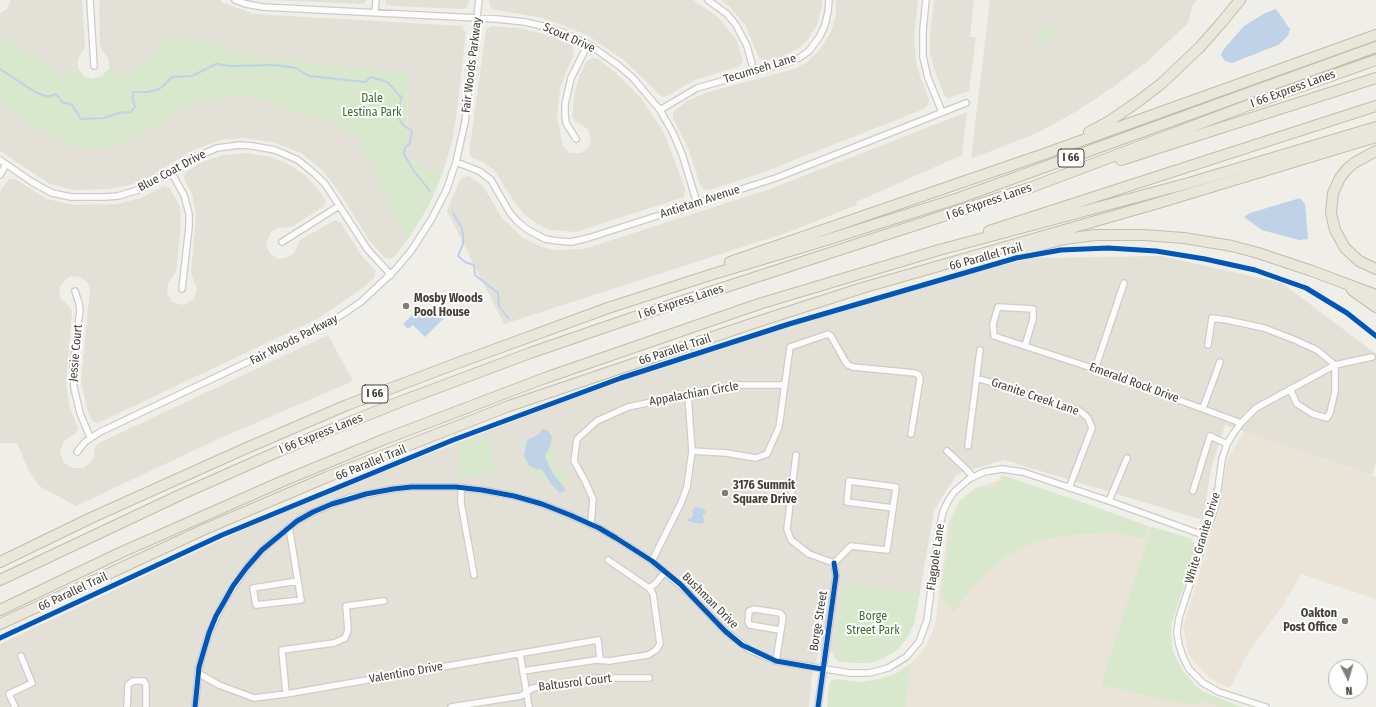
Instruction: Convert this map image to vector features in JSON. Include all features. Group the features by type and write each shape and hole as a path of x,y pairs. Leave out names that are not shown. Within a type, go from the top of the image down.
{"highway":[{"path":"1044,154 1108,122 1161,84 1200,47 1240,0"},
{"path":"608,308 744,257 1044,154 1376,35"},
{"name":"I 66","path":"0,562 140,496 347,405 469,358 608,308 959,198 1376,47"},
{"name":"I 66 Express Lanes","path":"0,580 187,492 286,448 402,401 530,353 638,316 1029,188 1234,110 1376,60"},
{"path":"1029,188 1198,136 1376,78"},
{"path":"939,250 987,231 1376,106"},
{"path":"0,610 122,552 283,481 459,410 545,378 723,316 939,250 1189,183 1376,127"},
{"path":"0,624 212,526 327,477 508,406 862,288 1155,204 1376,137"},
{"path":"1376,151 1354,163 1340,178 1334,193 1331,212 1334,230 1345,248 1359,261 1376,269"},
{"path":"975,256 1017,251 1064,239 1095,235 1159,235 1208,241 1283,260 1376,295"},
{"path":"1333,279 1376,307"}],"street":[{"path":"90,0 94,66"},
{"name":"Scout Drive","path":"235,0 246,4 263,7 375,12 525,22 562,32 588,44 604,54 627,72 660,110 673,133 682,154 697,203"},
{"path":"375,12 376,0"},
{"name":"Fair Woods Parkway","path":"78,452 84,442 90,437 328,324 361,302 391,275 411,251 431,220 446,191 456,162 465,122 479,0"},
{"path":"708,0 727,14 736,25 747,46 754,72"},
{"name":"Tecumseh Lane","path":"660,110 697,88 792,61 809,51 823,32 828,12 829,0"},
{"path":"926,0 923,30 923,57 928,78 942,112"},
{"path":"576,139 566,123 565,104 571,78 588,44"},
{"name":"Antietam Avenue","path":"456,162 479,171 491,180 505,206 522,226 538,236 558,241 571,242 588,238 776,178 966,103"},
{"name":"Blue Coat Drive","path":"0,160 48,191 59,196 104,197 128,194 147,186 198,156 217,148 240,145 265,147 288,155 308,167 324,184 368,250 391,275"},
{"path":"0,175 6,164"},
{"path":"171,172 184,195 189,214 189,227 182,289"},
{"path":"282,242 339,206"},
{"path":"1095,369 1124,283"},
{"name":"Jessie Court","path":"74,291 80,310 73,366 74,388 80,413 90,437"},
{"name":"Emerald Rock Drive","path":"1025,346 1033,319 1033,309 998,306 993,324 994,336 1095,369 1241,423"},
{"path":"1208,345 1212,318 1227,320 1264,328 1295,340 1317,350 1335,365 1335,390 1330,413 1327,418 1313,414 1297,404 1290,389"},
{"path":"692,451 726,453 756,458 767,454 778,427 790,347 828,334 831,336 848,365 853,367 916,373 919,375 920,379 911,434"},
{"name":"Granite Creek Lane","path":"968,446 980,350"},
{"name":"White Granite Drive","path":"1266,707 1219,692 1203,683 1189,669 1180,651 1177,632 1179,618 1216,504 1220,467 1227,444 1241,423 1256,408 1335,365 1372,357"},
{"path":"1203,408 1220,362"},
{"name":"Granite Creek Lane","path":"977,378 1080,411 1088,418 1092,428 1069,488"},
{"name":"Appalachian Circle","path":"591,524 593,499 574,461 577,439 597,421 628,407 734,385 784,385"},
{"path":"652,562 681,503 687,487 692,451 688,395"},
{"path":"1193,491 1210,436 1227,444"},
{"path":"947,451 973,477"},
{"path":"796,455 787,529 791,540 809,554 834,563 851,546 887,550 893,508 896,487 849,481 847,502 893,508"},
{"path":"1109,501 1126,458"},
{"name":"Flagpole Lane","path":"822,669 850,673 878,672 898,664 914,649 922,636 927,620 938,535 943,512 954,492 973,477 989,471 1008,470 1033,475 1206,536"},
{"name":"Bushman Drive","path":"195,707 198,673 209,633 216,616 233,586 262,550 289,527 313,512 349,498 399,488 461,488 514,496 542,504 591,524 616,538 665,572 692,596 733,638 750,650 776,661 822,669"},
{"path":"461,488 461,503 474,575"},
{"path":"289,527 298,581 301,600 256,605 253,588 298,581"},
{"path":"523,671 648,655 656,650 660,644 653,594 649,588 608,560"},
{"name":"Borge Street","path":"818,707 822,669 836,576 834,563"},
{"path":"649,588 655,584 665,572"},
{"path":"286,694 282,650 334,643 344,638 348,630 346,606 384,601"},
{"path":"776,661 783,617 780,613 754,609 749,611 748,622 750,625 780,630"},
{"name":"Valentino Drive","path":"198,673 219,685 254,698 286,694 598,640 600,660"},
{"path":"520,654 529,704"},
{"path":"15,707 9,694 32,683 21,656"},
{"name":"Baltusrol Court","path":"451,707 521,696 534,688 597,678 649,678"},
{"path":"127,707 128,685 133,681 144,681 146,685 146,707"}],"shaded area":[{"path":"11,0 82,0 85,47 78,59 78,69 62,75 7,39 0,39 0,13 6,10"},
{"path":"101,0 220,0 223,3 254,14 462,26 466,33 456,117 452,142 442,175 407,158 408,73 256,57 191,38 160,38 158,55 138,63 128,77 109,70 109,60 100,47 99,2"},
{"path":"270,0 367,0 363,4"},
{"path":"385,0 470,0 466,8 462,9 391,6 386,4"},
{"path":"489,0 693,0 718,17 736,39 743,61 740,66 695,80 667,96 662,97 625,61 587,35 543,18 491,9"},
{"path":"721,0 822,0 822,5 818,23 808,39 799,48 781,57 763,61 758,56 746,26 730,7"},
{"path":"836,0 918,0 914,40 917,67 929,100 928,105 924,109 764,172 710,190 704,189 700,185 689,150 673,118 673,112 687,101 708,92 794,69 807,62 821,48 831,32 836,15"},
{"path":"934,0 974,0 970,37 976,37 969,91 948,98 944,95 934,69 930,52 930,35"},
{"path":"990,0 1197,0 1193,4 1188,23 1149,60 1113,87 1077,111 1039,132 971,159"},
{"path":"492,26 518,28 544,34 572,45 574,53 560,88 557,117 563,146 570,153 580,153 588,148 591,139 588,129 576,122 572,117 574,95 580,74 587,61 593,58 598,59 617,74 641,98 664,133 685,189 684,197 576,232 550,230 537,224 525,215 514,202 495,171 483,162 472,158 469,153 486,29"},
{"path":"242,95 272,102 302,115 333,121 358,140 374,166 394,215 408,239 394,257 390,259 385,258 369,240 337,189 324,172 301,153 272,142 243,138 221,140 193,150 151,176 133,184 111,189 73,190 50,184 0,151 0,103 47,134 158,125 182,107 212,99"},
{"path":"967,112 962,155 856,202 857,205 786,233 504,324 447,211 460,180 469,176 483,186 502,218 523,238 542,247 555,250 584,249 770,189"},
{"path":"247,153 271,157 286,163 306,176 326,201 323,207 292,227 278,228 271,232 266,243 270,254 278,259 288,257 294,253 300,240 335,220 341,223 361,255 375,270 375,277 363,288 317,319 98,423 92,421 88,412 81,382 90,289 87,282 80,277 73,276 67,278 61,285 59,292 61,299 70,307 72,312 66,383 69,405 78,429 75,434 64,441 60,452 64,463 73,468 83,468 90,463 94,456 95,447 99,443 328,335 353,381 216,440 76,506 39,486 28,469 17,443 0,443 0,193 2,188 9,179 15,179 47,199 74,205 117,204 141,198 164,186 170,188 180,207 181,226 176,272 168,283 167,292 172,302 183,305 193,300 197,289 191,273 196,214 192,194 184,179 185,173 200,163 223,155"},
{"path":"1162,256 1282,283 1376,354 1376,461 1372,475 1225,425 1211,468 1203,520 1004,460 957,474 934,510 920,592 909,590 908,593 843,584 833,653 819,651 812,676 809,707 0,707 0,644 287,509 625,378 854,302 1031,258"},
{"path":"1244,431 1376,477 1376,599 1301,574 1283,605 1248,653 1230,688 1217,683 1203,672 1189,656 1183,627 1219,510 1227,460"},
{"path":"999,480 1020,481 1188,540 1168,629 1173,655 1188,681 1218,701 1236,707 905,707 911,664 925,648 935,626 949,521 960,500 974,489"}],"green space":[{"path":"1040,26 1052,28 1054,32 1052,40 1049,42 1037,40 1035,35 1037,28"},
{"name":"Dale Lestina Park","path":"160,38 191,38 256,57 408,73 407,158 442,175 428,207 408,239 394,215 374,166 358,140 333,121 302,115 272,102 242,95 212,99 182,107 158,125 119,144 102,149 79,149 47,134 0,103 0,39 7,39 62,75 79,69 84,76 93,79 102,76 108,69 128,77 138,63 158,55"},
{"path":"544,433 555,444 553,452 557,468 567,478 563,486 548,484 538,475 527,469 524,462 523,447 525,441 534,441"},
{"path":"490,437 495,473 462,478 457,442"},
{"path":"1002,475 1149,527 1145,539 1115,533 1078,534 1039,540 1003,558 974,585 954,612 950,610 941,595 951,523 960,502 979,486 987,489 996,486"},
{"path":"1152,527 1190,538 1194,543 1194,555 1171,625 1172,649 1177,660 1183,671 1201,691 1242,707 1219,707 1199,700 1197,706 1101,685"},
{"name":"Borge Street Park","path":"843,583 908,593 909,590 920,592 914,625 907,638 897,650 884,658 870,663 838,661 834,657 833,653"},
{"name":"Borge Street Park","path":"911,663 905,707 827,707 829,684 831,681 835,679 859,682 880,679 897,673"}],"water":[{"path":"1276,9 1290,29 1288,36 1278,45 1232,63 1225,61 1221,55 1223,50 1244,26 1265,13"},
{"path":"1300,198 1305,204 1308,239 1299,240 1262,230 1244,217 1250,213"},
{"path":"420,307 430,317 437,310 445,317 425,337 413,325 408,329 403,324"},
{"path":"543,429 548,431 552,437 545,457 552,472 565,489 565,491 560,493 552,485 542,470 529,466 524,455 527,440 538,435"},
{"path":"696,507 702,508 706,512 703,515 705,522 699,524 688,521 688,519 693,516 692,510"}],"waterway":[{"path":"0,69 35,92 48,97 56,94 62,102 72,105 81,119 104,118 118,113 131,112 135,107 133,92 148,92 159,89 172,77 192,76 216,64 230,66 275,65 296,68 309,76 365,82 371,77 387,82 402,98 396,114 403,125 412,131 410,143 405,148 404,154 414,171 430,191"},
{"path":"453,213 462,228 463,235 463,244 458,256 465,262 474,265 475,275 498,293 499,306 508,318"}],"cycle path":[{"name":"66 Parallel Trail","path":"0,638 222,535 453,440 621,378 789,324 1016,258 1061,250 1108,248 1156,251 1205,259 1255,270 1306,288 1347,313 1376,336"},
{"path":"195,707 199,667 209,633 216,616 233,586 262,550 297,521 313,512 332,504 366,494 411,487 456,487 482,490 514,496 542,504 570,515 599,528 652,561 680,584 725,631 742,645 776,661 822,669"},
{"path":"818,707 836,576 834,563"}],"place":[{"name":"Mosby Woods Pool House","path":"406,306"},
{"name":"3176 Summit Square Drive","path":"725,493"},
{"name":"Oakton Post Office","path":"1345,621"}]}
